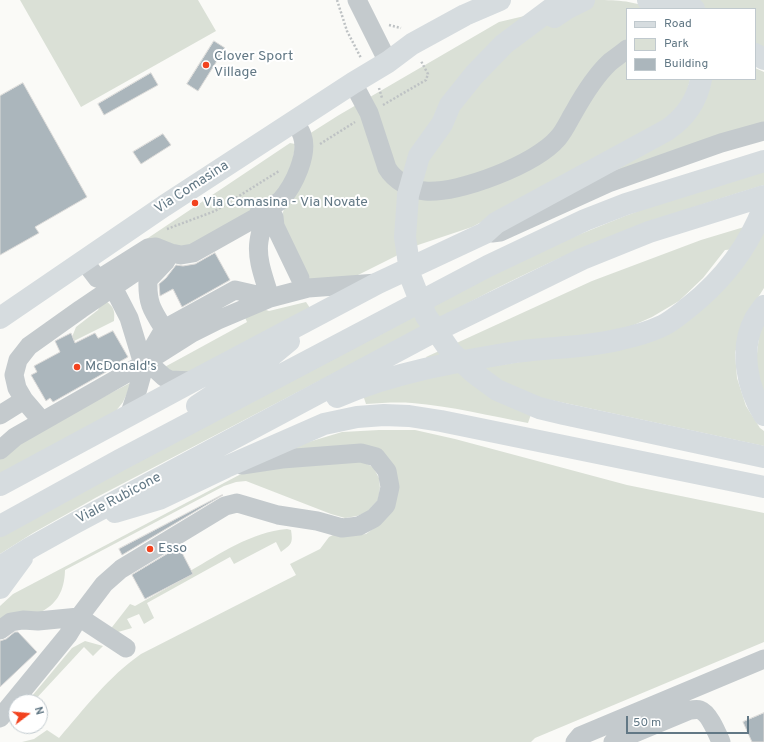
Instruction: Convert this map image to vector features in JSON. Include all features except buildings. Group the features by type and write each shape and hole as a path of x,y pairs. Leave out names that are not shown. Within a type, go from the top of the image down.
{"main road":[{"name":"Via Comasina","path":"0,318 169,202 353,83 388,62 416,53 470,24 501,0"},
{"path":"563,0 498,50 474,75 450,105 442,124 419,156 408,195 406,237 411,278 426,316 451,352 474,373 497,390 539,408 764,457"},
{"path":"442,124 458,113 479,87 516,47 559,13 584,0"},
{"path":"648,0 665,8"},
{"path":"681,0 693,8"},
{"path":"0,485 378,283 485,233 496,223 673,125 684,116 692,104 701,80"},
{"path":"0,526 55,495 488,266 541,240 585,220 626,204 764,161"},
{"path":"240,435 433,332 582,259 649,232 764,196"},
{"path":"240,435 284,420 361,386 390,377 429,368 511,353 591,345 620,340 648,332 676,317 714,285 732,264 751,235 764,206"},
{"path":"764,306 755,319 751,330 746,355 748,373 753,393 764,415"},
{"path":"55,495 213,396 266,360 326,311"},
{"path":"75,523 159,499 226,467 324,424 357,417 384,415 409,416 448,423 764,487"},
{"name":"Viale Rubicone","path":"0,567 30,548 75,523 240,435"},
{"path":"0,588 30,548"}],"street":[{"path":"358,0 388,62"},
{"path":"353,83 372,111 387,168 395,179 408,186 423,191 449,190 501,174 537,156 559,138 593,81 610,63 626,50"},
{"path":"270,298 259,261 258,243 269,209 280,201 292,185 300,168 302,156 302,136 295,121"},
{"path":"485,233 500,232 608,183 721,143 764,131"},
{"path":"84,261 97,278 102,277 148,248 156,248 180,255 193,253 257,217 261,208 269,209"},
{"path":"269,209 274,217 275,226 300,278"},
{"path":"42,421 24,400 17,388 14,375 18,360 29,346 113,287 146,265 171,253"},
{"path":"164,329 150,307 148,280 166,261 171,253"},
{"path":"0,450 14,437 143,364 192,332 218,320 270,298 308,288 378,283"},
{"path":"113,287 129,318 143,364 142,374 129,416"},
{"path":"143,364 164,329 235,290 270,298"},
{"path":"143,364 153,367 164,377 170,380 193,381"},
{"path":"0,415 24,400"},
{"path":"0,718 68,635 79,617 104,584 121,569 225,506 237,503 278,515 317,521 342,528 359,526 374,518 386,505 390,487 387,471 376,457 361,453 282,459 226,467"},
{"path":"0,630 12,622 23,620 38,621 79,617 126,648"},
{"path":"575,742 580,736 764,659"},
{"path":"613,742 690,710 700,710 707,716 721,742"}],"path":[{"path":"337,0 347,32 363,61"},
{"path":"385,24 402,28 405,31"},
{"path":"160,231 215,211 372,111 423,83 428,77 427,71"},
{"path":"372,111 382,97 379,88"}],"green space":[{"path":"20,0 198,0 216,31 81,107"},
{"path":"592,0 623,1 649,8 626,8 626,80 690,80 687,90 683,100 670,117 533,195 472,227 418,245 336,286 310,279 281,221 285,204 309,134 499,22"},
{"path":"688,0 764,0 764,51 756,47 756,8 700,8"},
{"path":"756,68 764,72 764,126 598,180 675,133 705,80 756,80"},
{"path":"290,143 295,144 292,169 272,202 187,249 145,240"},
{"path":"764,169 764,185 685,210 627,231 550,262 493,290 97,497 33,533 0,554 0,535 536,252 674,198"},
{"path":"764,221 764,288 744,320 735,353 737,378 746,406 760,428 764,431 764,446 537,397 528,423 427,404 366,404 363,395 444,374 633,344 746,248 725,250 703,278 679,301 652,317 618,332 428,361 426,357 592,281 701,240"},
{"path":"106,301 111,305 113,310 114,321 74,341 72,337 76,327 98,310"},
{"path":"306,302 312,311 186,376 161,369 247,322 244,315 258,307 269,311"},
{"path":"764,320 764,402 755,371 760,327"},
{"path":"132,382 123,402 112,416 0,475 0,458 18,441"},
{"path":"415,430 455,439 627,485 764,513 764,642 535,738 531,742 22,742 34,739 41,734 48,734 48,731 59,738 107,683 141,654 296,575 290,564 320,549 329,537 333,535 350,536 366,534 381,523 389,461 294,453 292,448 342,432"},
{"path":"361,461 373,467 379,478 380,488 378,500 367,512 357,516 345,518 246,481 236,482 224,486 65,570 63,584 59,595 53,604 35,615 0,626 0,606 13,594 241,474 264,467"},
{"path":"287,529 291,530 292,541 290,545 281,552 276,542 234,564 230,557 147,603 154,618 144,624 139,614 127,619 132,628 118,632 109,631 130,604 135,606 192,574 190,571 248,539 261,534"},
{"path":"85,641 103,646 93,656 84,647 40,694 34,694 72,648"}],"place":[{"name":"Clover Sport Village","path":"206,65"},
{"name":"Via Comasina - Via Novate","path":"195,203"},
{"name":"McDonald's","path":"77,367"},
{"name":"Esso","path":"150,549"}]}
